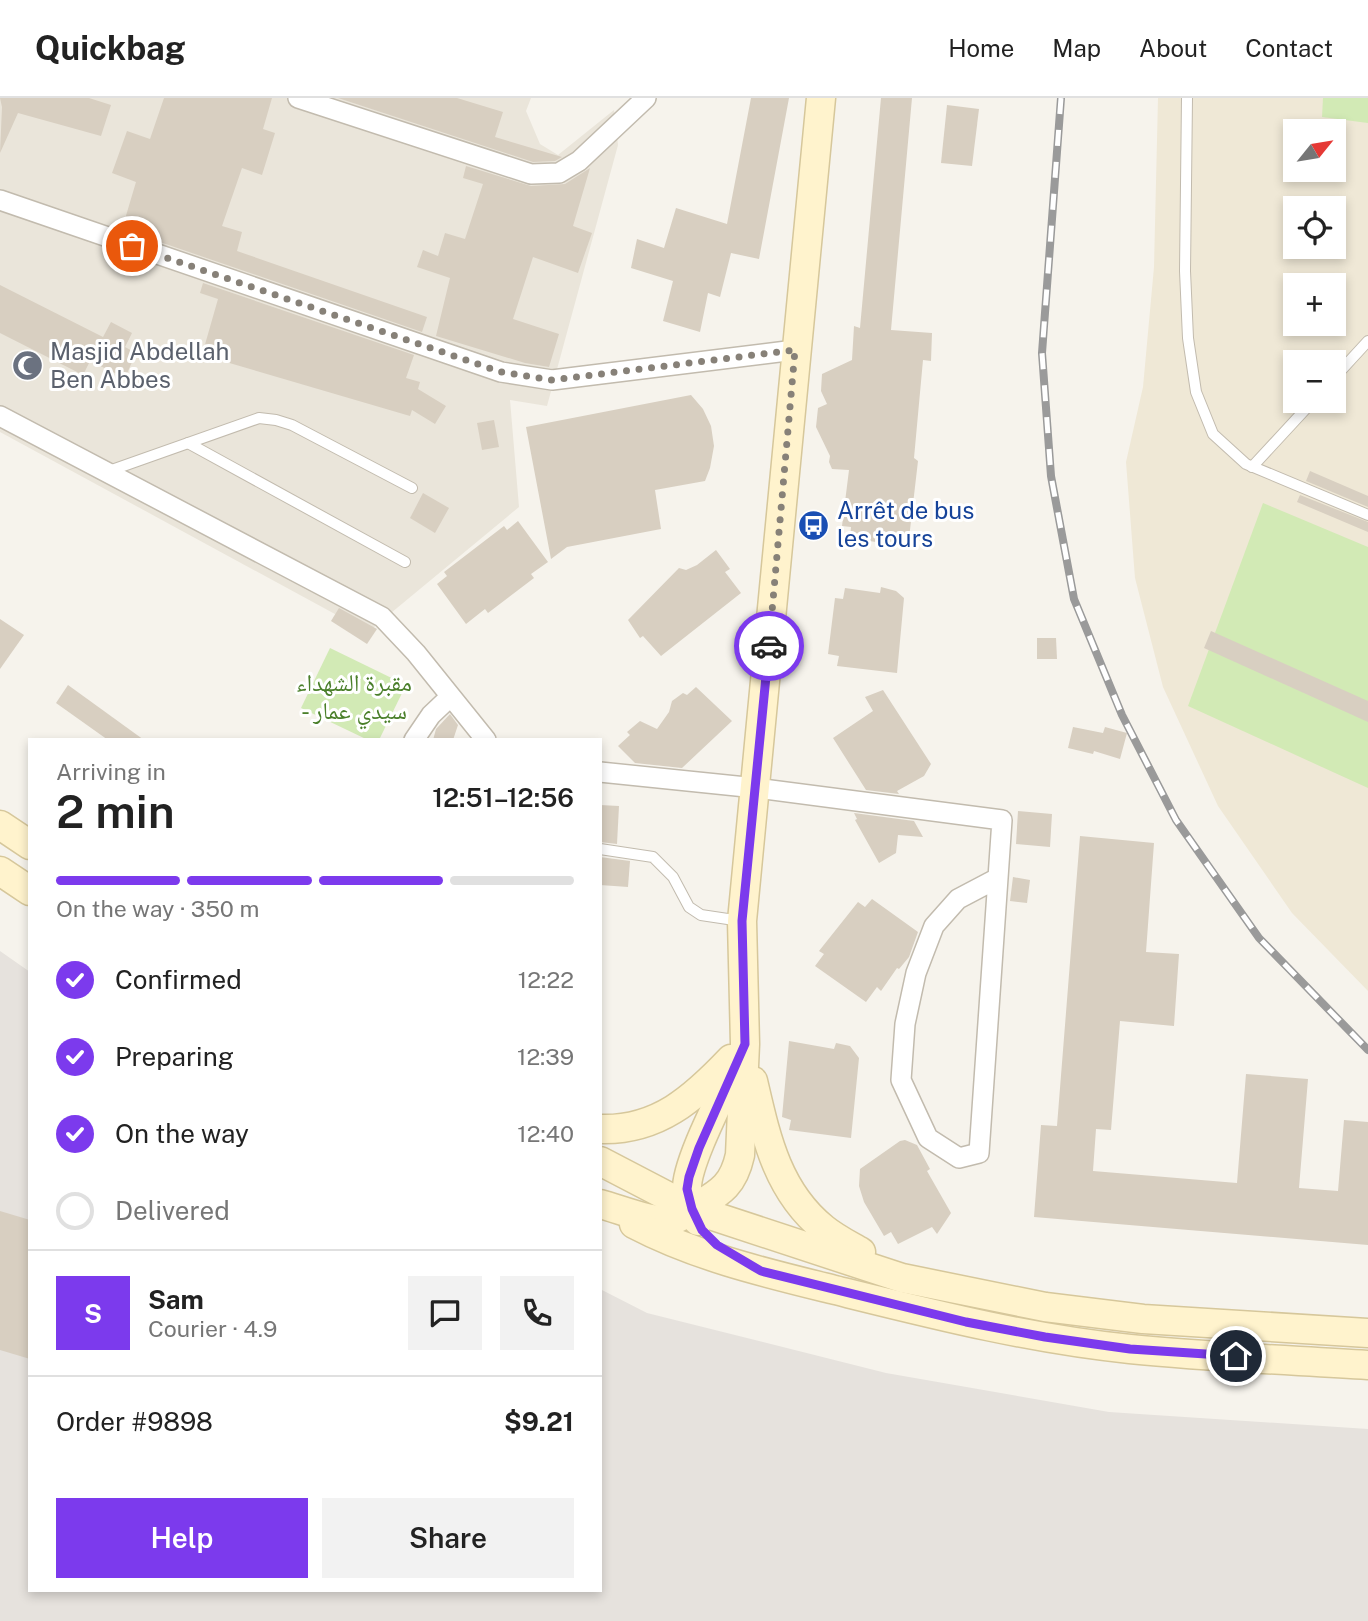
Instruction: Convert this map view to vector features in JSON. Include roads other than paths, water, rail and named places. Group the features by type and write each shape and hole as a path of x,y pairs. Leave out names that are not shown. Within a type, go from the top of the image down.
{"main road":[{"path":"602,1206 664,1221 677,1219 724,1189 737,1168 740,1155 745,1044 742,921 821,98"},
{"path":"0,825 28,844"},
{"path":"0,871 28,890"},
{"path":"602,1129 632,1126 673,1111 700,1092 745,1044"},
{"path":"745,1044 694,1163 687,1189 692,1209 709,1239 761,1271"},
{"path":"745,1044 768,1145 783,1179 802,1208 825,1230 902,1278"},
{"path":"602,1162 692,1209 902,1278 1045,1307 1143,1319 1368,1333"},
{"path":"602,1207 650,1233 698,1252 761,1271 966,1322 1130,1349 1368,1365"}],"street":[{"path":"298,98 531,174 559,173 579,161 646,98"},
{"path":"0,200 501,372 552,380 795,350"},
{"path":"0,415 382,617 416,653 484,738"},
{"path":"415,738 431,715 450,697"},
{"path":"602,772 756,788 1002,820 979,1153 958,1158 928,1138 901,1080 905,1024 916,973 934,926 958,899 996,879"}],"lane":[{"path":"1187,98 1185,271 1188,338 1196,391 1213,433 1246,464 1368,515"},
{"path":"1346,365 1368,341"},
{"path":"1252,467 1302,413"},
{"path":"106,472 259,418 276,419 292,425 412,488"},
{"path":"188,443 405,562"},
{"path":"602,849 653,857 673,877 689,907 701,915 742,921"}],"railway":[{"path":"1061,98 1042,353 1051,476 1074,599 1122,715 1176,820 1259,938 1368,1050"}],"place":[{"name":"Masjid Abdellah Ben Abbes","path":"27,366"},
{"name":"Arrêt de bus les tours","path":"814,525"}],"park label":[{"name":"مقبرة الشهداء - سيدي عمار","path":"354,697"}]}
